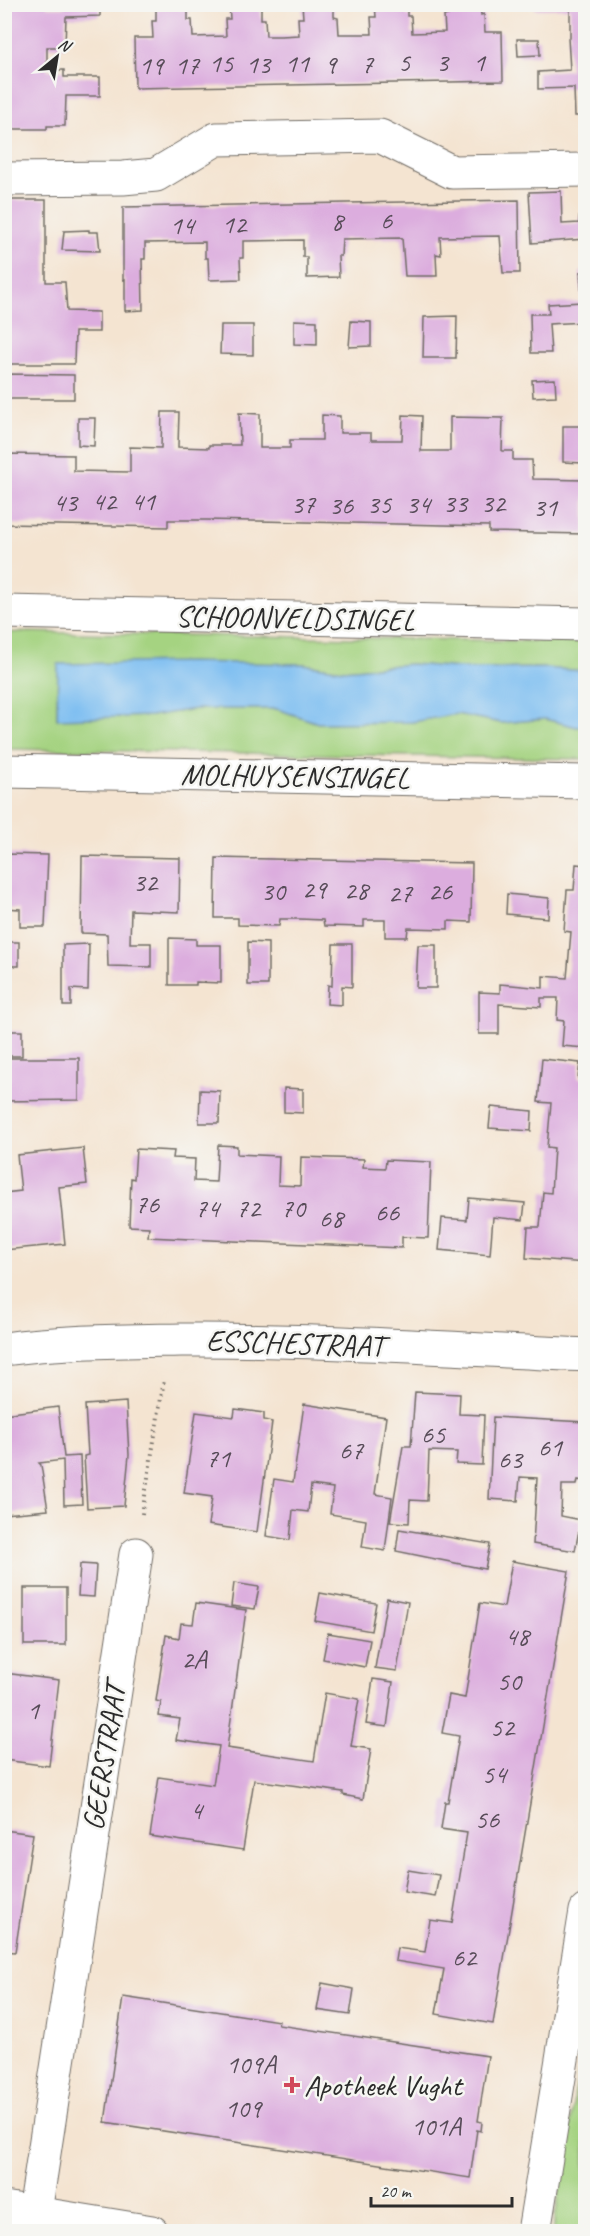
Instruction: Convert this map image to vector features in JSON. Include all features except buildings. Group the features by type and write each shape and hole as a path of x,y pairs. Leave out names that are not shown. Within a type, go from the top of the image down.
{"street":[{"path":"4,179 123,178 156,175 216,139 380,135 452,172 585,170"},
{"name":"SCHOONVELDSINGEL","path":"4,612 585,624"},
{"name":"MOLHUYSENSINGEL","path":"4,771 585,782"},
{"name":"ESSCHESTRAAT","path":"4,1349 107,1340 251,1340 585,1355"},
{"name":"GEERSTRAAT","path":"20,2210 136,1554"},
{"path":"534,2232 585,1911"},
{"path":"20,2210 117,2229 152,2232"}],"path":[{"path":"136,1554 171,1340"}],"green space":[{"path":"4,633 585,642 585,671 544,668 472,669 411,664 343,670 303,664 58,664 57,718 151,716 195,709 277,709 318,723 412,722 457,714 501,723 545,719 577,727 585,726 585,759 5,749"},
{"path":"585,2030 585,2231 553,2231"}],"water":[{"path":"187,662 303,664 343,670 411,664 471,669 544,668 585,671 585,726 577,727 545,719 501,723 457,714 412,722 318,723 277,709 195,709 151,716 57,719 58,664"}],"place":[{"name":"Apotheek Vught","path":"292,2085"}]}
